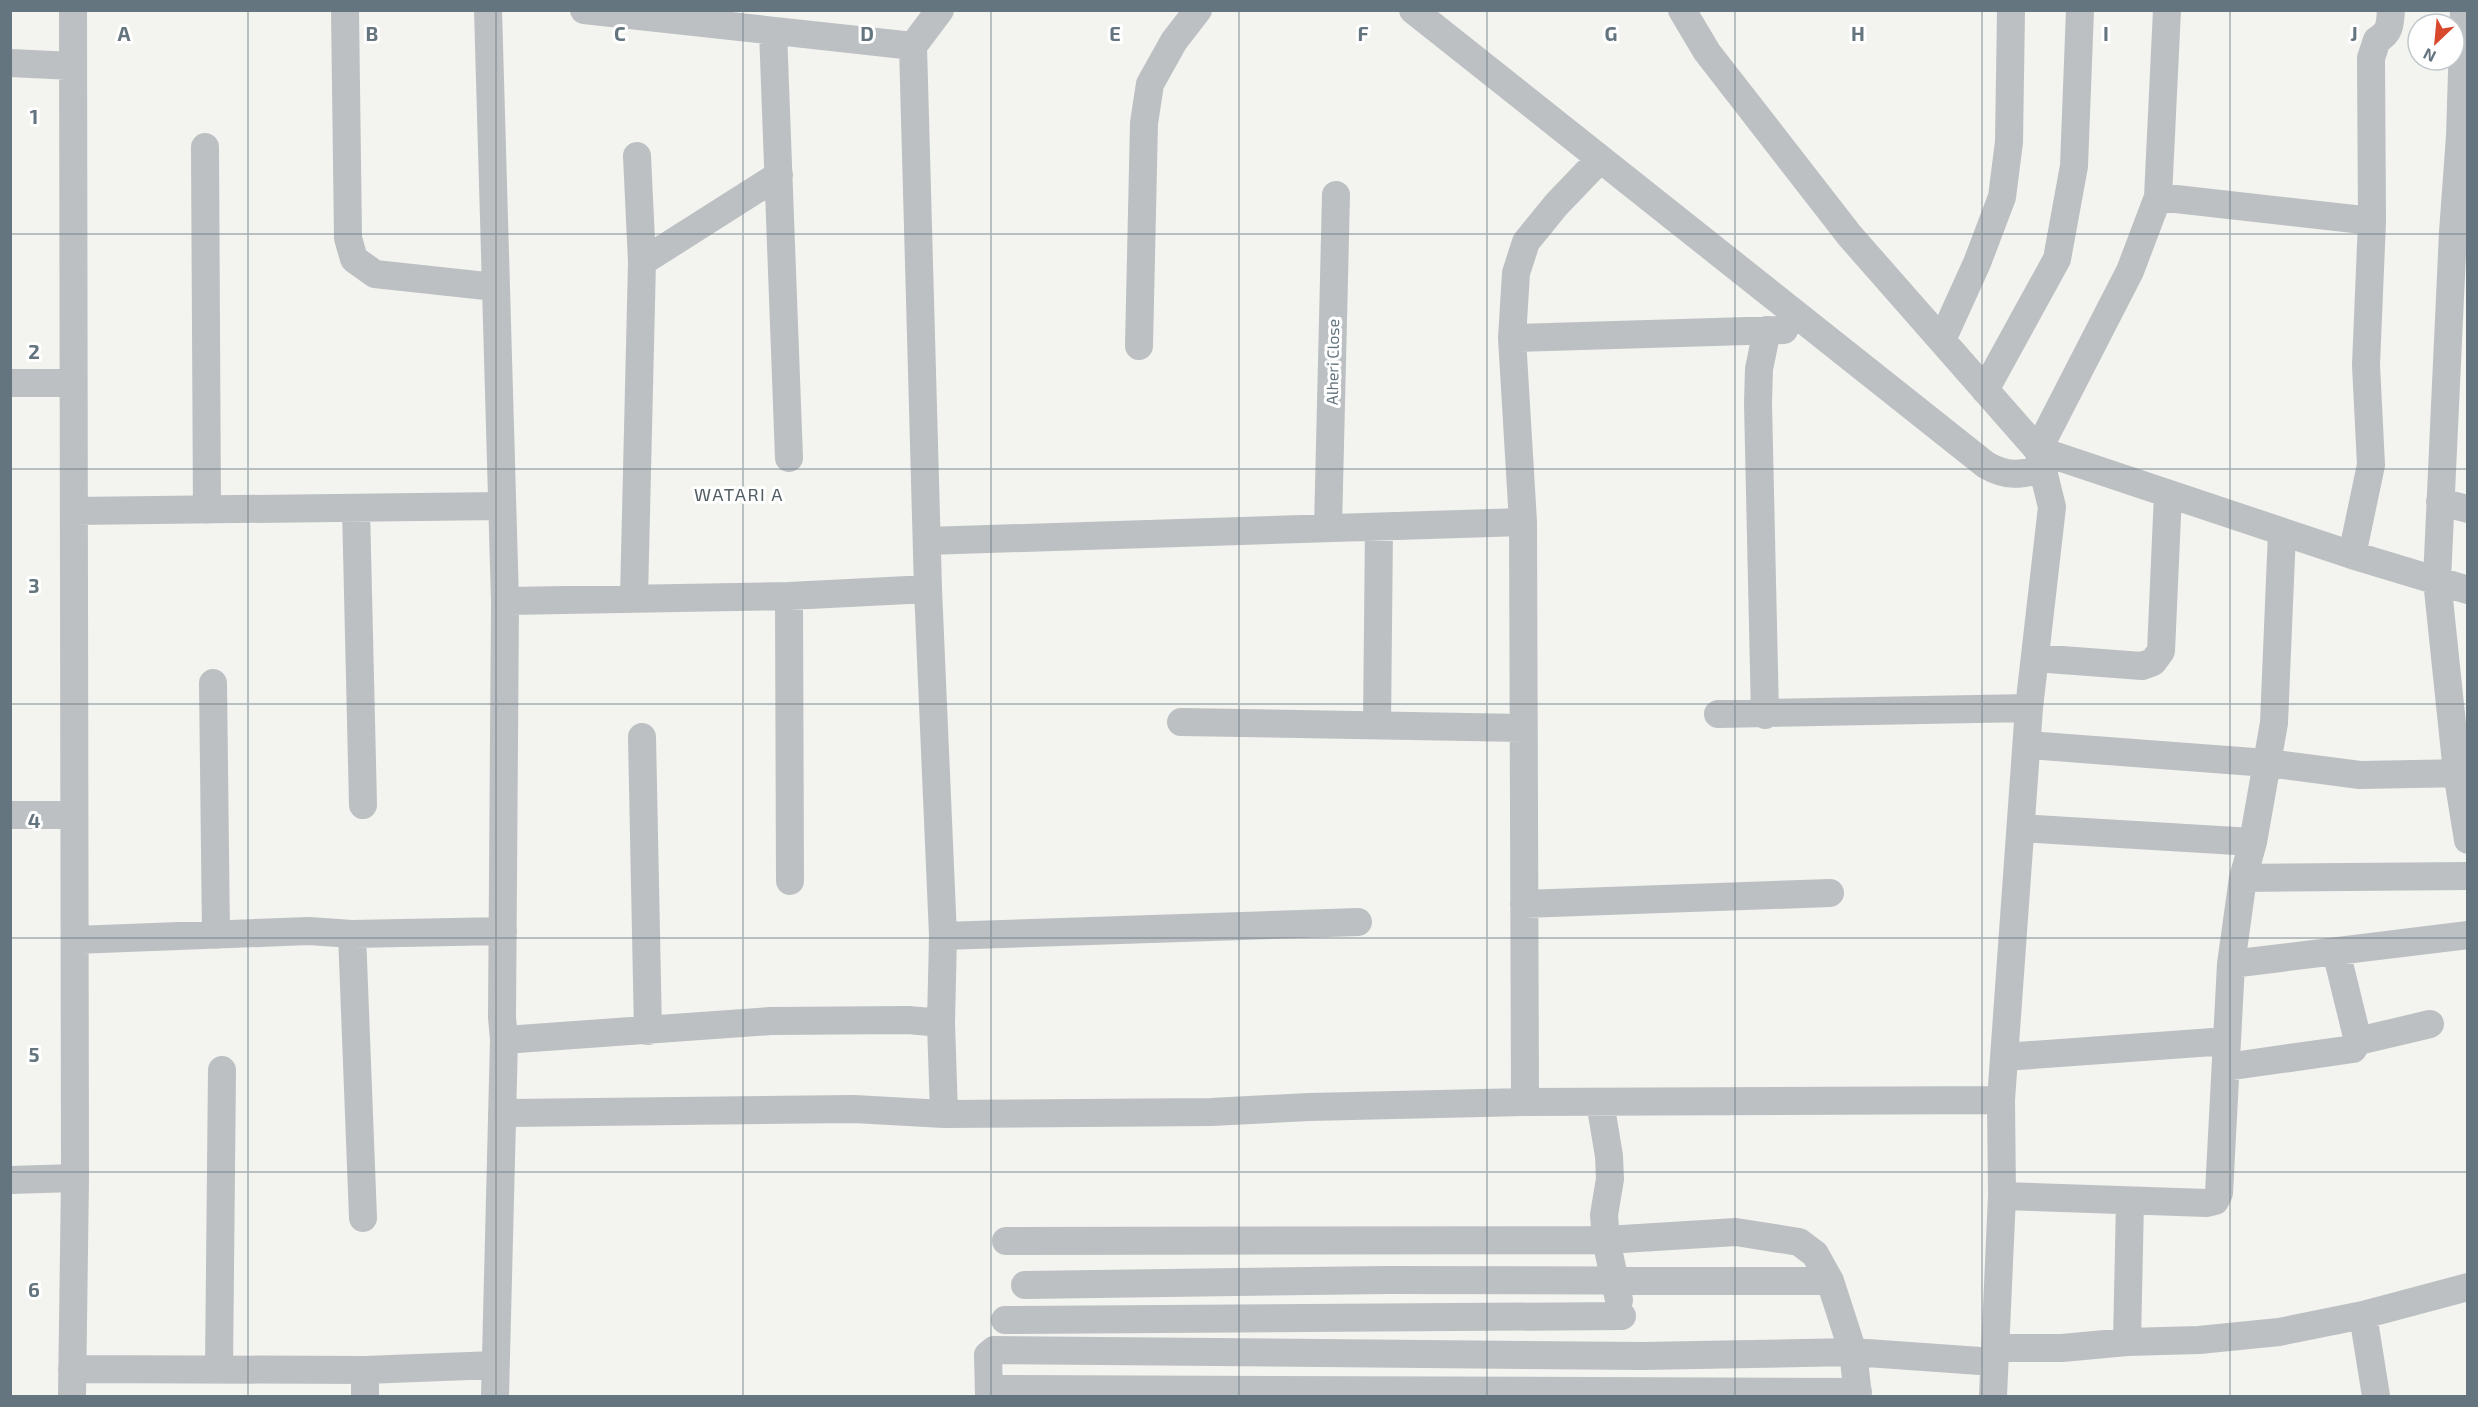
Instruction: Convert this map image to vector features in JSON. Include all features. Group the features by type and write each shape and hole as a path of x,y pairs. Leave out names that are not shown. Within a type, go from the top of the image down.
{"street":[{"path":"72,1396 75,1178 73,10"},
{"path":"345,10 348,238 354,259 375,274 495,287"},
{"path":"488,10 505,601 504,1040 495,1396"},
{"path":"584,10 913,46"},
{"path":"940,10 913,46 928,589 943,936 941,1023 944,1114"},
{"path":"1139,346 1144,123 1150,84 1174,41 1198,10"},
{"path":"1413,10 1813,330 1986,465 1999,472 2016,476 2040,459 2130,271 2158,198 2167,10"},
{"path":"1682,10 1707,52 1850,236 1985,390 2040,459 2052,507 2030,708 2001,1100 2002,1196 1993,1396"},
{"path":"1942,340 2002,197 2009,142 2011,10"},
{"path":"1985,390 2057,259 2074,166 2080,10"},
{"path":"2352,555 2371,465 2366,365 2372,221 2371,58 2377,40 2386,35 2390,26 2391,10"},
{"path":"773,31 789,458"},
{"path":"10,63 73,66"},
{"path":"2465,72 2458,309 2448,395 2437,580 2462,772 2468,840"},
{"path":"205,147 207,510"},
{"path":"634,597 642,262 637,156"},
{"path":"1525,1102 1523,522 1512,338 1516,273 1526,242 1556,205 1600,159"},
{"path":"642,262 779,175"},
{"name":"Alheri Close","path":"1328,528 1336,195"},
{"path":"2158,198 2372,221"},
{"path":"1765,715 1758,403 1759,369 1767,330"},
{"path":"1512,338 1813,330"},
{"path":"10,383 73,383"},
{"path":"2040,459 2168,494 2352,555 2468,590"},
{"path":"2035,658 2142,666 2152,662 2161,651 2168,494"},
{"path":"2440,502 2468,509"},
{"path":"74,511 501,506"},
{"path":"356,508 363,805"},
{"path":"927,541 1523,522"},
{"path":"1377,725 1379,527"},
{"path":"2002,1196 2207,1203 2215,1201 2219,1193 2231,964 2243,878 2253,842 2274,723 2282,532"},
{"path":"505,601 789,596 928,589"},
{"path":"789,596 790,881"},
{"path":"213,683 216,935"},
{"path":"1718,714 1765,715 2030,708"},
{"path":"1181,722 1523,728"},
{"path":"642,737 648,1031"},
{"path":"2028,745 2267,763 2360,775 2462,772"},
{"path":"10,815 74,815"},
{"path":"2021,828 2253,842"},
{"path":"2243,878 2468,876"},
{"path":"1524,904 1830,893"},
{"path":"943,936 1358,922"},
{"path":"75,940 309,931 352,934 503,931"},
{"path":"352,934 363,1218"},
{"path":"2231,964 2468,935"},
{"path":"2336,951 2358,1041"},
{"path":"504,1040 771,1020 908,1020 941,1023"},
{"path":"2004,1057 2343,1052 2353,1049 2358,1041 2430,1024"},
{"path":"219,1369 222,1070"},
{"path":"502,1113 854,1109 944,1114 1211,1112 1309,1107 1525,1102 2001,1100"},
{"path":"1600,1102 1609,1156 1610,1179 1604,1215 1606,1240 1627,1339 1642,1356 1650,1394"},
{"path":"10,1180 75,1178"},
{"path":"2127,1342 2130,1201"},
{"path":"1006,1241 1606,1240 1736,1232 1799,1242 1815,1254 1830,1281 1853,1352 1858,1394 989,1393 988,1355 994,1350 1642,1356 1853,1352 1994,1355 2127,1342 2199,1340 2279,1332 2363,1315 2468,1287"},
{"path":"1385,1240 1388,1353"},
{"path":"1167,1241 1170,1352"},
{"path":"1024,1285 1386,1280 1830,1281"},
{"path":"2363,1315 2376,1396"},
{"path":"1005,1320 1622,1316"},
{"path":"72,1369 219,1369 365,1383 495,1365"}],"district":[{"name":"WATARI A","path":"739,494"}]}
